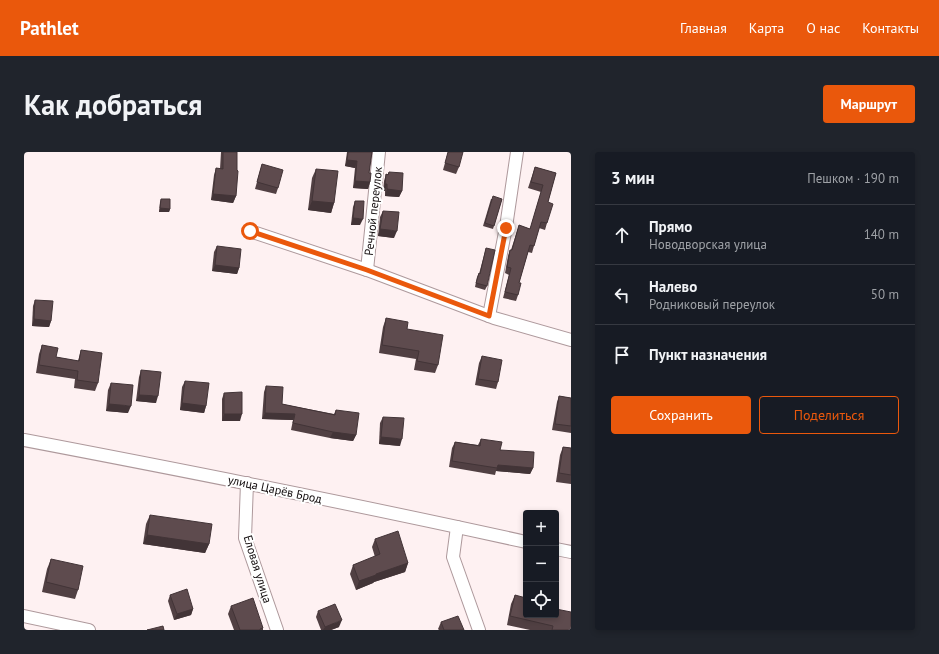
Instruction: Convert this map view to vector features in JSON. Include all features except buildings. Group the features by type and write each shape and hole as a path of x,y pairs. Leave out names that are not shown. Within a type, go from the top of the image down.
{"street":[{"name":"Речной переулок","path":"367,270 379,152"},
{"path":"489,316 506,228 517,152"},
{"path":"250,231 367,270 489,316 571,340"},
{"name":"улица Царёв Брод","path":"24,440 247,483 523,541"},
{"name":"Еловая улица","path":"247,483 245,538 277,630"},
{"path":"458,527 453,557 479,630"},
{"path":"559,550 571,552"},
{"path":"24,616 89,630"}],"route":[{"path":"250,231 367,270 489,316 506,228"}]}
